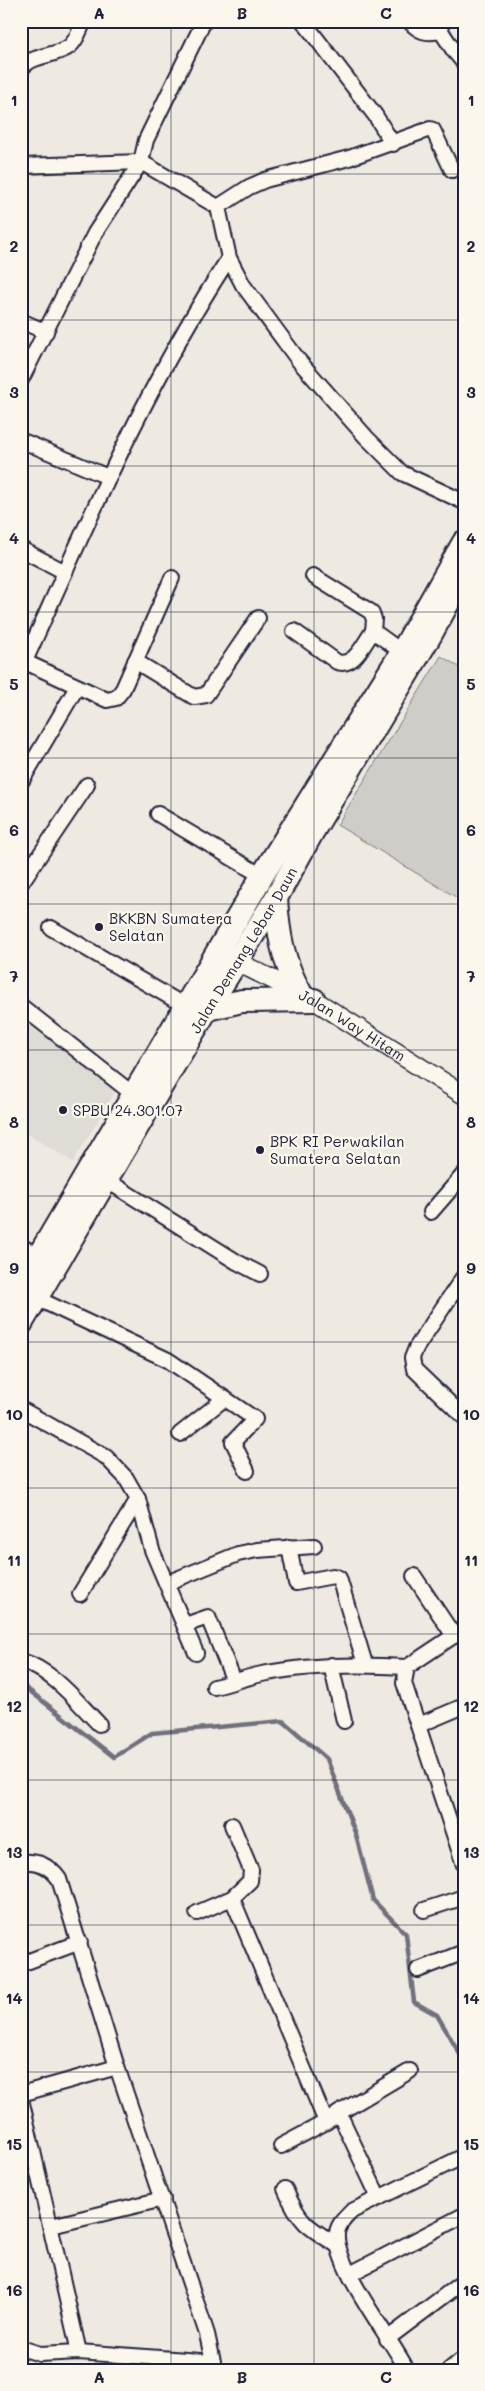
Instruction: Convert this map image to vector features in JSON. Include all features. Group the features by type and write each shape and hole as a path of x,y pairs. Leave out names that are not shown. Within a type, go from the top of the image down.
{"highway":[{"name":"Jalan Demang Lebar Daun","path":"197,1008 217,952 262,876 402,652 464,542"},
{"name":"Jalan Demang Lebar Daun","path":"29,1292 106,1180 142,1101 197,1008 236,962 276,898 313,831 431,634 464,574"},
{"path":"197,1008 242,1001 307,996 285,959 280,939 276,898"},
{"name":"Jalan Demang Lebar Daun","path":"21,1324 29,1292 30,1251 142,1101"}],"street":[{"path":"21,70 30,62 68,48 73,43 84,21"},
{"path":"21,380 96,233 141,162 146,140 204,21"},
{"path":"303,21 375,115 393,144"},
{"path":"409,21 426,34 443,26 454,51 464,63"},
{"path":"218,207 249,187 265,180 349,158 393,144 430,129 433,130 452,170"},
{"path":"21,166 141,162 218,207 229,258 243,285 299,361 379,451 402,473 464,502"},
{"path":"172,578 123,689 116,698 107,700 23,660 108,476 152,388 199,303 229,258"},
{"path":"21,321 46,332"},
{"path":"25,442 108,476"},
{"path":"21,550 65,572"},
{"path":"294,631 338,662 345,663 353,660 373,631 374,620 371,612 313,576"},
{"path":"134,661 194,697 203,696 208,693 258,618"},
{"path":"373,631 402,652"},
{"path":"21,782 77,687"},
{"path":"21,883 87,785"},
{"path":"158,814 262,876"},
{"path":"52,928 197,1008"},
{"name":"Jalan Way Hitam","path":"217,952 307,996 464,1095"},
{"path":"21,1006 142,1101"},
{"path":"431,1212 464,1174"},
{"path":"106,1180 237,1262 260,1274"},
{"path":"464,1276 416,1348 412,1358 414,1369 464,1417"},
{"path":"29,1292 168,1360 255,1419 234,1442 247,1471"},
{"path":"180,1434 224,1399"},
{"path":"21,1409 106,1457 120,1469 138,1499 152,1550 196,1653"},
{"path":"80,1594 138,1499"},
{"path":"167,1583 238,1554 289,1547 314,1546"},
{"path":"289,1547 296,1583 328,1576 339,1578 365,1664"},
{"path":"214,1687 262,1674 332,1665 407,1666 459,1632 414,1576"},
{"path":"185,1625 208,1616 234,1681"},
{"path":"21,1661 40,1669 60,1685 99,1724"},
{"path":"332,1665 344,1721"},
{"path":"407,1666 404,1684 410,1708 419,1725 464,1865"},
{"path":"419,1725 464,1706"},
{"path":"197,1913 232,1898 249,1882 252,1875 232,1825"},
{"path":"21,1862 32,1861 52,1870 59,1879 117,2067 207,2334 213,2366 79,2352 40,2354 21,2348"},
{"path":"424,1910 464,1897"},
{"path":"232,1898 326,2122"},
{"path":"21,1964 80,1942"},
{"path":"418,1970 464,1952"},
{"path":"21,2094 117,2067"},
{"path":"281,2146 326,2122 410,2071"},
{"path":"21,2099 79,2352"},
{"path":"339,2113 379,2198"},
{"path":"407,2370 350,2274 337,2246 337,2233 343,2220 352,2211 464,2156"},
{"path":"285,2189 296,2214 306,2225 337,2246"},
{"path":"51,2226 162,2199"},
{"path":"350,2274 464,2215"},
{"path":"387,2339 464,2281"},
{"path":"449,2370 464,2358"}],"shaded area":[{"path":"441,656 464,670 464,902 337,825"},
{"name":"SPBU 24.301.07","path":"21,1018 116,1090 73,1162 21,1130"}],"waterway":[{"path":"21,1684 114,1757 152,1733 283,1721 327,1759 356,1835 373,1900 406,1934 414,2002 437,2015 464,2061"}],"place":[{"name":"BKKBN Sumatera Selatan","path":"99,927"},
{"name":"SPBU 24.301.07","path":"63,1110"},
{"name":"BPK RI Perwakilan Sumatera Selatan","path":"260,1150"}]}
